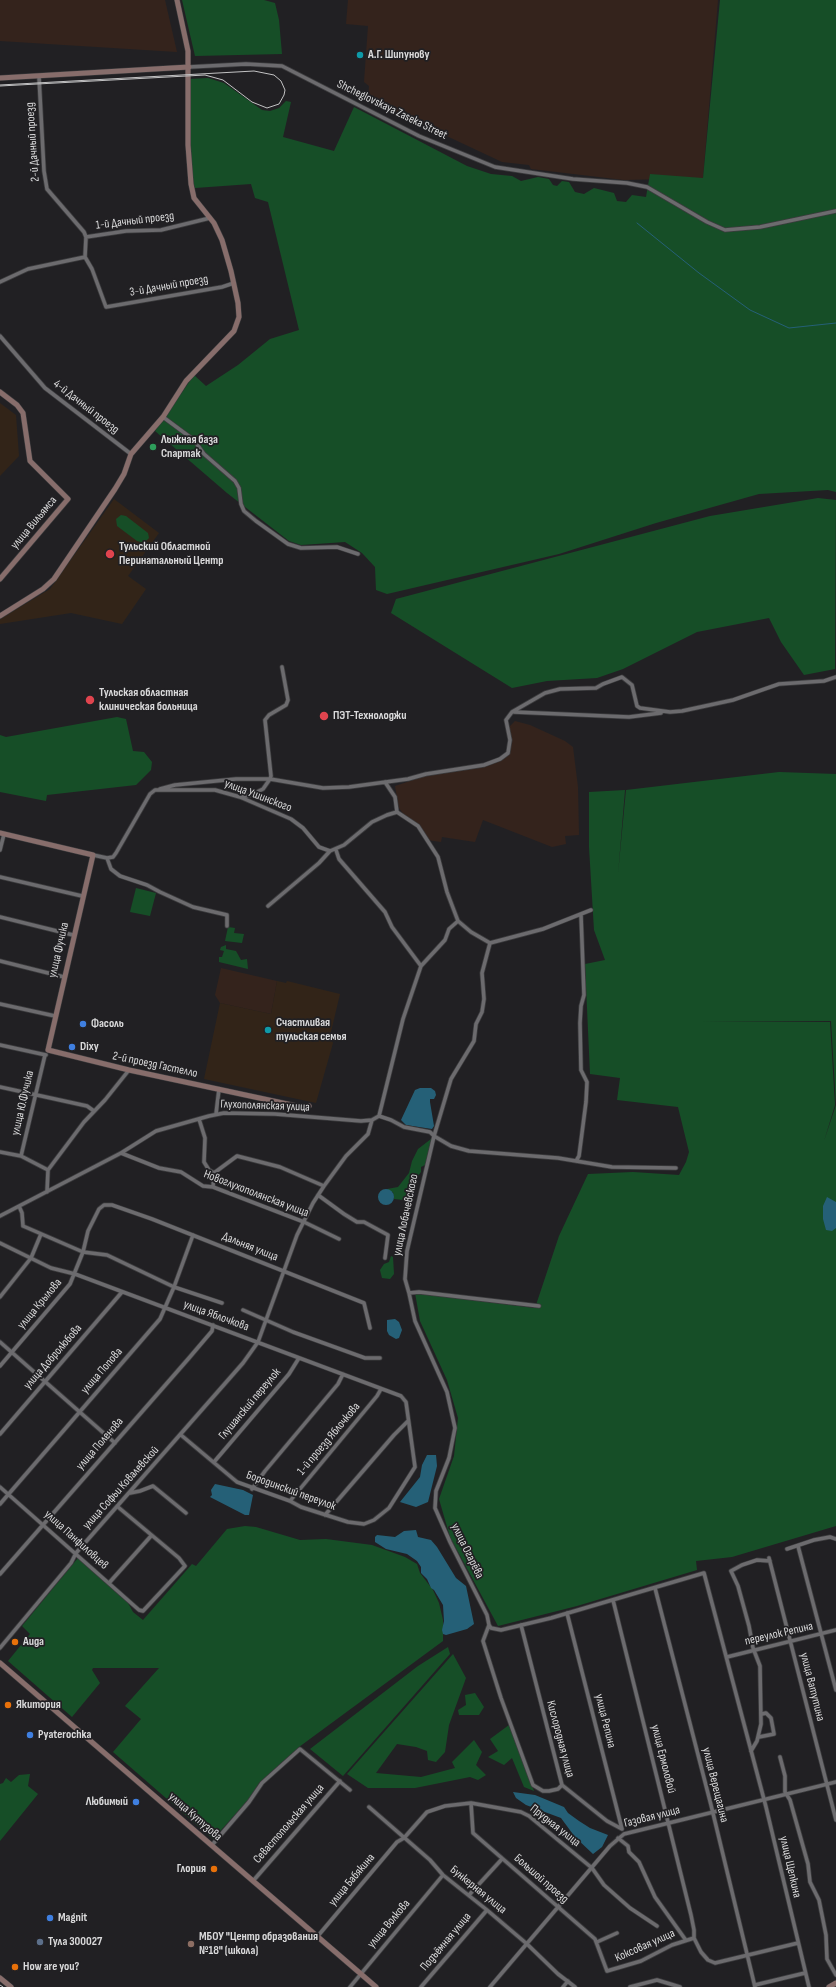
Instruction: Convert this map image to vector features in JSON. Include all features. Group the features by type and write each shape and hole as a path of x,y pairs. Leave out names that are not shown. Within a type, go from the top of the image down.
{"street":[{"path":"0,616 44,590 54,579 115,489 124,474 131,454 163,417 186,381 234,331 239,318 234,283 222,240 210,218 194,198 191,184 188,145 188,51 177,0"},
{"name":"Shcheglovskaya Zaseka Street","path":"0,78 39,77 246,64 282,66 419,136 495,167 573,179 627,183 647,187 707,222 725,230 760,227 836,211"},
{"name":"2-й Дачный проезд","path":"39,77 44,171 48,189 84,232 86,237"},
{"name":"1-й Дачный проезд","path":"86,237 126,231 162,230 210,218"},
{"path":"0,282 28,269 85,257 86,237"},
{"name":"3-й Дачный проезд","path":"85,257 92,269 106,307 222,287 234,283"},
{"name":"4-й Дачный проезд","path":"0,336 45,388 131,454"},
{"name":"улица Вильямса","path":"0,392 17,405 23,413 30,460 68,499 0,579"},
{"path":"163,417 194,440 204,454 234,481 239,488 240,504 244,511 256,522 288,544 301,548 337,547 358,554"},
{"path":"240,797 251,795 263,789 271,776 265,720 269,715 286,705 288,700 282,667"},
{"path":"0,850 2,834 107,858 113,857 150,794 160,789 175,785 236,779 270,779 323,788 349,787 408,779 426,774 484,765 500,759 508,753 510,740 506,720 512,712 545,693 560,689 596,688 622,677 632,685 637,706 640,708 670,712"},
{"path":"512,712 629,717 682,711 738,698 779,684 824,681 836,677"},
{"path":"385,782 395,797 397,812 418,826 438,857 447,892 458,919 471,932 490,943 543,929 591,910"},
{"name":"улица Ушинского","path":"160,789 189,791 215,790 240,797 299,824 319,847 330,851 336,850 344,845 372,822 387,814 397,812"},
{"path":"319,847 323,857 322,861"},
{"path":"336,850 339,859 385,912 392,927 421,966"},
{"path":"268,906 322,861 330,851"},
{"name":"улица Фучика","path":"46,1053 82,896 93,855"},
{"path":"107,858 111,869 120,876 147,885 193,907 227,915 227,926"},
{"path":"0,877 82,896"},
{"path":"576,1160 579,1156 587,1082 581,1070 580,1023 581,1006 584,995 581,915"},
{"path":"0,917 73,935"},
{"path":"458,919 449,929 445,940 421,966 403,1019 379,1116 404,1126 430,1132 450,1146 468,1151 576,1160 612,1167 676,1168"},
{"name":"улица Лобачевского","path":"409,1293 409,1287 405,1280 407,1250 434,1136 451,1079 474,1041 476,1024 482,1012 484,999 482,973 490,943"},
{"path":"0,961 64,977"},
{"path":"0,1004 55,1016"},
{"name":"2-й проезд Гастелло","path":"0,1045 129,1070 306,1108 309,1106"},
{"name":"улица Ю.Фучика","path":"21,1156 46,1053"},
{"path":"47,1192 48,1170 94,1111 105,1100 129,1070"},
{"path":"0,1087 87,1106 94,1111"},
{"path":"216,1114 219,1089"},
{"name":"Глухополянская улица","path":"0,1216 121,1153 156,1131 216,1114 275,1114 361,1121 372,1120 379,1116"},
{"path":"199,1119 204,1138 204,1162 209,1170 214,1173"},
{"name":"улица Софьи Ковалевской","path":"0,1648 71,1563 76,1553 181,1435 243,1362 258,1342 265,1319 304,1222 324,1186 346,1156 368,1134 372,1120"},
{"path":"0,1152 21,1156 48,1170"},
{"name":"Новоглухополянская улица","path":"121,1153 159,1168 181,1172 203,1186 213,1187 304,1222 339,1239"},
{"path":"213,1187 214,1173 237,1156 280,1167 324,1186"},
{"path":"318,1195 357,1222 364,1222 388,1235 385,1258"},
{"name":"Дальняя улица","path":"104,1205 112,1205 364,1303 370,1328"},
{"name":"улица Крылова","path":"0,1366 70,1284 84,1252 88,1231 99,1209 104,1205"},
{"name":"улица Яблочкова","path":"19,1206 22,1213 23,1226 84,1252 106,1255 174,1287 222,1303"},
{"path":"0,1297 31,1258 41,1234"},
{"name":"улица Попова","path":"0,1504 160,1319 194,1236"},
{"name":"улица Яблочкова","path":"0,1243 51,1268 75,1274 402,1397 406,1402 408,1421"},
{"name":"улица Добролюбова","path":"0,1434 122,1292"},
{"path":"409,1293 418,1292 539,1306"},
{"name":"улица Огарёва","path":"409,1293 415,1321 447,1392 455,1428 449,1458 436,1491 435,1508 450,1542 479,1597 489,1625"},
{"name":"улица Яблочкова","path":"243,1310 293,1332 365,1358 380,1358"},
{"name":"улица Поленова","path":"0,1574 203,1342 212,1331 213,1325"},
{"path":"0,1342 115,1442"},
{"name":"Глушанский переулок","path":"214,1462 289,1374 299,1358"},
{"path":"252,1489 265,1471 338,1384 342,1374"},
{"name":"1-й проезд Яблочкова","path":"290,1501 377,1396 381,1389"},
{"path":"325,1515 394,1435 408,1421"},
{"name":"Бородинский переулок","path":"181,1435 214,1462 219,1469 237,1482 252,1489 290,1501 301,1507 325,1515 364,1524 374,1520 389,1508 416,1467 412,1435 408,1421"},
{"path":"130,1493 153,1486 186,1513"},
{"name":"улица Панфиловцев","path":"0,1487 143,1612 185,1566 178,1558 151,1536"},
{"path":"109,1582 151,1536 118,1507"},
{"path":"787,1549 814,1540 835,1538"},
{"path":"798,1546 836,1690"},
{"name":"улица Ватутина","path":"755,1651 732,1571 756,1560 770,1560 836,1820"},
{"name":"улица Щепкина","path":"655,1588 704,1573 752,1751 809,1987"},
{"path":"562,1785 558,1789 549,1791 543,1791 534,1785 500,1698 482,1641 489,1625 496,1630 521,1625 655,1588"},
{"name":"улица Верещагина","path":"655,1588 711,1805 755,1986"},
{"name":"улица Ермоловой","path":"613,1600 694,1930 694,1938 701,1952 713,1963 748,1955"},
{"name":"улица Репина","path":"567,1613 624,1834"},
{"name":"Кислородная улица","path":"521,1625 562,1785 607,1821 622,1829"},
{"name":"переулок Репина","path":"727,1657 790,1643 836,1630"},
{"path":"752,1751 758,1737 762,1714 759,1691 760,1666 755,1651"},
{"name":"улица Кутузова","path":"0,1663 376,1987"},
{"path":"758,1737 774,1734 771,1718 766,1714 762,1714"},
{"path":"212,1845 249,1802 262,1783 300,1749 350,1790"},
{"name":"улица Щепкина","path":"780,1757 785,1776 786,1794 790,1800 808,1864 810,1882 819,1900 826,1935 827,1959 836,1975"},
{"name":"Севастопольская улица","path":"253,1881 340,1781"},
{"name":"Газовая улица","path":"490,1987 618,1838 624,1834 836,1782"},
{"name":"Прудная улица","path":"404,1838 427,1812 445,1806 471,1804 521,1812 529,1816 592,1868 604,1885 630,1908 657,1926"},
{"name":"Большой проезд","path":"471,1804 473,1833 596,1942 605,1969"},
{"name":"Бункерная улица","path":"369,1807 430,1860 443,1875 487,1910 575,1987"},
{"name":"улица Бабякина","path":"317,1936 397,1842 404,1838"},
{"path":"618,1838 628,1846 629,1852 639,1862 655,1897 685,1939"},
{"path":"469,1895 502,1858"},
{"name":"улица Волкова","path":"350,1987 443,1875"},
{"name":"Подъёмная улица","path":"421,1987 487,1910"},
{"name":"Коксовая улица","path":"596,1942 617,1933"},
{"name":"Коксовая улица","path":"605,1969 610,1971 627,1966 685,1939 694,1938"},
{"path":"748,1955 798,1943"},
{"path":"755,1986 805,1973"},
{"path":"0,1978 11,1987"},
{"path":"630,1987 657,1980 680,1987"},
{"path":"563,1987 568,1981"},
{"path":"829,1987 836,1983"}],"shaded area":[{"path":"0,0 165,0 177,52 0,41"},
{"path":"348,0 718,0 703,178 624,180 531,169 529,165 502,162 368,99 369,86 364,82 368,26 346,24"},
{"path":"0,403 16,415 19,456 0,476"},
{"name":"Тульский Областной Перинатальный Центр","path":"114,499 159,533 128,576 146,589 122,624 71,613 0,624 0,619 50,589"},
{"path":"515,721 530,725 565,741 573,747 578,787 579,835 565,836 566,844 552,847 483,820 475,842 442,837 441,842 427,840 417,824 404,815 399,808 395,786 425,776 484,767 500,761 510,753 511,740 509,727"},
{"path":"221,968 277,981 271,1014 220,1003 215,995"},
{"path":"277,981 286,983 287,981 340,994 330,1036 333,1043 316,1103 204,1079 220,1003 271,1014"}],"green space":[{"path":"182,0 264,0 275,3 279,20 282,54 195,56"},
{"path":"720,0 836,0 836,492 828,490 759,494 656,523 559,554 387,594 376,590 375,567 362,553 345,542 301,545 289,541 227,493 155,431 194,375 206,386 238,365 270,339 299,330 268,202 255,198 251,184 195,188 193,183 190,144 189,79 208,78 224,83 262,110 270,111 279,108 286,101 291,102 283,137 334,151 354,107 467,166 491,174 512,176 521,181 538,177 549,179 553,185 557,186 562,181 569,182 575,192 584,194 594,188 614,193 617,201 626,202 632,195 646,197 650,174 703,178"},
{"path":"818,498 836,500 835,669 804,675 781,642 769,618 697,632 623,669 597,678 547,681 512,688 391,613 396,599 710,516"},
{"path":"121,515 126,516 148,533 149,538 144,543 137,541 117,526 116,519"},
{"path":"117,717 126,719 133,751 144,752 152,762 151,770 136,785 47,795 46,801 0,792 0,735 6,737"},
{"path":"779,772 836,774 836,1105 836,1164 836,1526 732,1557 696,1561 697,1570 577,1606 498,1626 450,1537 439,1499 454,1456 458,1418 447,1380 420,1321 415,1293 535,1308 559,1236 588,1174 633,1172 679,1175 686,1162 689,1152 678,1107 617,1100 620,1078 590,1074 585,964 605,960 594,930 589,847 589,792 625,790 618,874 626,790","holes":["831,1021 836,1105 824,1141 835,1105 830,1022 703,1022"]},
{"path":"136,888 156,893 150,916 130,912"},
{"path":"228,927 235,928 234,933 244,934 242,943 225,941"},
{"path":"226,945 226,949 236,951 241,960 247,959 248,969 219,962 219,957 222,957 224,951 220,950 221,947"},
{"path":"431,1139 433,1142 428,1154 427,1164 421,1167 421,1172 414,1181 415,1191 411,1197 404,1200 394,1199 393,1192 387,1192 387,1189 398,1187 409,1173 412,1161 418,1149"},
{"path":"391,1256 393,1257 394,1274 390,1279 382,1278 380,1270 384,1264 389,1262"},
{"path":"245,1526 256,1527 300,1540 326,1539 372,1545 405,1557 417,1564 420,1573 433,1590 439,1603 443,1620 443,1641 299,1747 259,1783 248,1800 213,1839 113,1752 141,1719 125,1706 159,1668 93,1668 92,1670 100,1683 72,1717 8,1661 30,1634 22,1626 78,1558 128,1603 133,1612 143,1620 192,1564 196,1566 227,1529"},
{"path":"448,1647 450,1654 343,1776 310,1749 418,1666"},
{"path":"453,1654 466,1678 449,1725 445,1752 436,1762 428,1760 427,1751 416,1747 397,1744 376,1773 421,1777 455,1768 452,1762 474,1740 482,1752 476,1765 486,1775 478,1780 470,1777 415,1788 368,1788 347,1774"},
{"path":"475,1693 484,1707 479,1715 459,1715 458,1710 466,1705 465,1695"},
{"path":"509,1725 534,1791 524,1787 512,1758 504,1765 488,1757 498,1751 490,1739"},
{"path":"30,1774 28,1786 38,1794 0,1841 0,1784 3,1783 6,1778 11,1782 19,1775"}],"water":[{"path":"420,1088 431,1088 435,1091 436,1095 434,1099 430,1099 434,1126 432,1129 406,1125 401,1120 415,1090"},
{"path":"386,1189 392,1191 394,1197 392,1203 386,1205 380,1203 378,1197 380,1191"},
{"path":"827,1197 836,1202 836,1228 832,1231 826,1230 823,1219 823,1206"},
{"path":"395,1319 399,1322 402,1330 399,1338 396,1339 389,1335 387,1331 387,1320"},
{"path":"427,1455 436,1455 437,1466 428,1502 416,1507 400,1502 420,1477 422,1465"},
{"path":"215,1484 243,1490 253,1495 249,1515 245,1515 210,1497 212,1495 211,1490"},
{"path":"416,1530 418,1537 431,1540 456,1578 466,1586 474,1624 467,1629 446,1635 443,1634 443,1605 434,1590 431,1588 427,1579 421,1573 421,1567 417,1561 407,1554 386,1549 375,1542 375,1537 377,1535 395,1537 404,1531"},
{"path":"513,1792 535,1795 564,1807 568,1813 590,1828 608,1835 602,1847 593,1854 575,1837 561,1818 526,1805 516,1798"}],"waterway":[{"path":"637,223 699,273 750,310 789,328 836,323"}],"tram line":[{"path":"0,85 254,71 274,75 281,81 285,90 279,104 267,108 252,102 223,80 205,75 0,86"}],"place":[{"name":"А.Г. Шипунову","path":"360,55"},
{"name":"Лыжная база Спартак","path":"153,447"},
{"name":"Тульский Областной Перинатальный Центр","path":"110,554"},
{"name":"Тульская областная клиническая больница","path":"90,700"},
{"name":"ПЭТ-Технолоджи","path":"324,716"},
{"name":"Фасоль","path":"83,1024"},
{"name":"Счастливая тульская семья","path":"268,1030"},
{"name":"Dixy","path":"72,1047"},
{"name":"Аида","path":"15,1642"},
{"name":"Якитория","path":"8,1705"},
{"name":"Pyaterochka","path":"30,1735"},
{"name":"Любимый","path":"136,1802"},
{"name":"Глория","path":"214,1869"},
{"name":"Magnit","path":"50,1918"},
{"name":"Тула 300027","path":"40,1942"},
{"name":"МБОУ \"Центр образования №18\" (школа)","path":"191,1944"},
{"name":"How are you?","path":"15,1967"}]}
